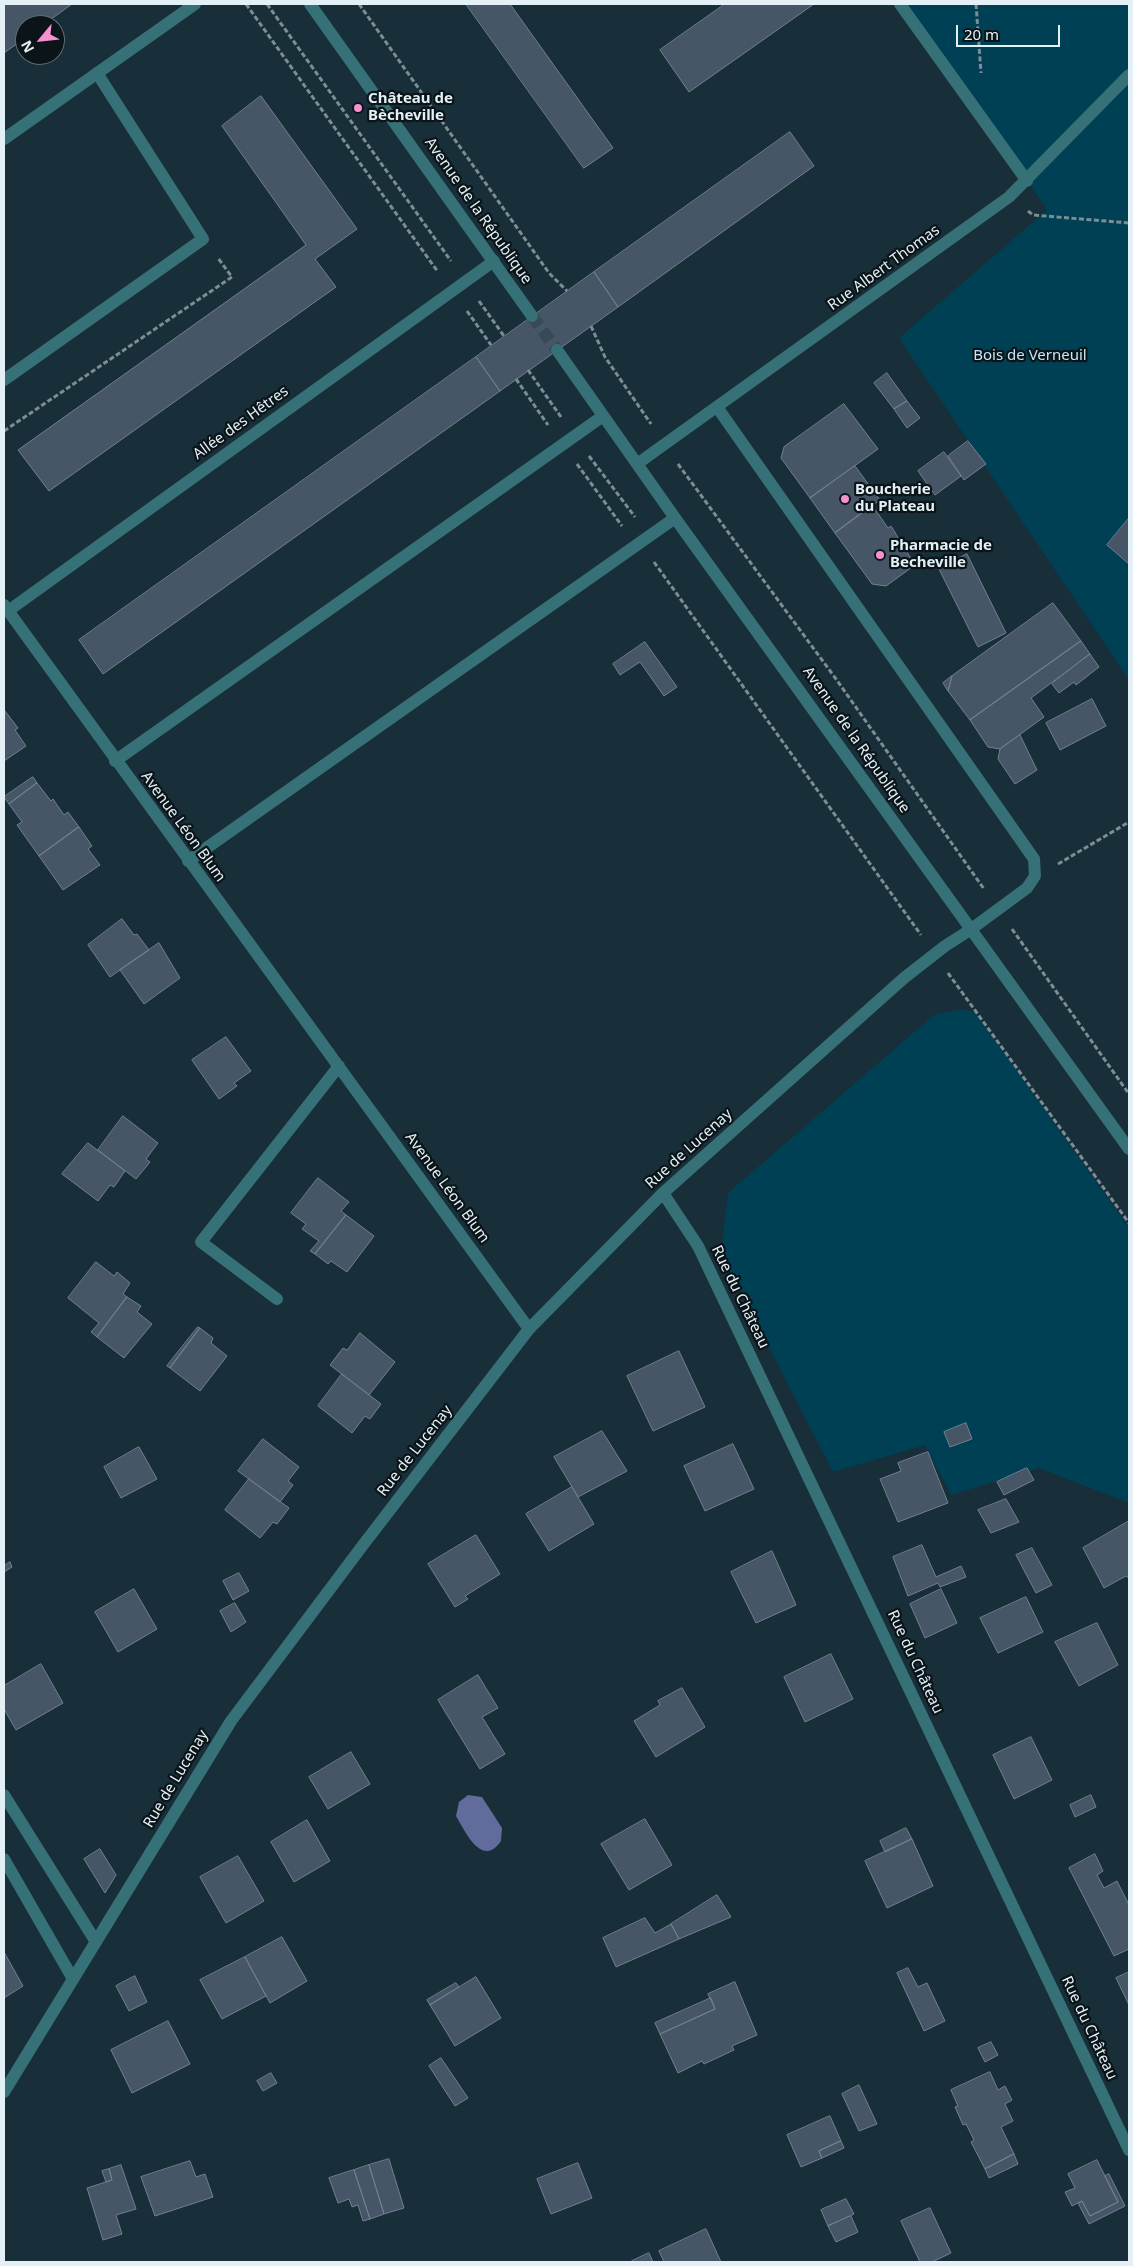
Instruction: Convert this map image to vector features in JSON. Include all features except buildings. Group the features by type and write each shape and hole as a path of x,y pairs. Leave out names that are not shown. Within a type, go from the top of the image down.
{"street":[{"path":"4,139 195,4"},
{"name":"Avenue de la République","path":"310,4 532,316"},
{"path":"900,4 1027,181"},
{"path":"4,380 203,239 97,73"},
{"name":"Rue Albert Thomas","path":"637,464 1009,197 1027,181 1129,75"},
{"name":"Allée des Hêtres","path":"6,608 494,261"},
{"name":"Avenue de la République","path":"557,350 675,518 1129,1149"},
{"path":"717,407 1034,859 1035,876"},
{"path":"115,761 603,416"},
{"path":"188,861 675,518"},
{"name":"Avenue Léon Blum","path":"6,608 115,761 529,1329"},
{"name":"Rue de Lucenay","path":"4,2092 231,1721 529,1329 664,1193 904,978 1027,888 1035,876"},
{"path":"277,1299 201,1242 339,1066"},
{"name":"Rue du Château","path":"664,1193 698,1246 1129,2150"},
{"path":"4,1795 96,1942"},
{"path":"4,1859 73,1979"}],"path":[{"path":"246,4 492,345"},
{"path":"267,4 504,336"},
{"path":"359,4 549,273 566,292"},
{"path":"976,4 981,80"},
{"path":"1009,197 1033,215 1129,223"},
{"path":"4,431 232,277 203,239"},
{"path":"591,326 605,357 664,445 836,679 1129,1094"},
{"path":"516,379 637,546 656,564 1129,1224"},
{"path":"1035,876 1077,854 1129,822"}],"green space":[{"name":"Bois de Verneuil","path":"906,4 1129,4 1129,680 899,338 1047,210"},
{"path":"964,1009 976,1014 1129,1228 1129,1503 1039,1468 951,1495 925,1445 833,1472 721,1254 728,1193 934,1015"}],"shaded area":[{"path":"468,1795 482,1797 502,1828 501,1841 494,1849 487,1851 475,1845 456,1816 459,1802"}],"tunnel":[{"path":"532,316 557,350"}],"place":[{"name":"Château de Bècheville","path":"358,108"},
{"name":"Boucherie du Plateau","path":"845,499"},
{"name":"Pharmacie de Becheville","path":"880,555"}]}
